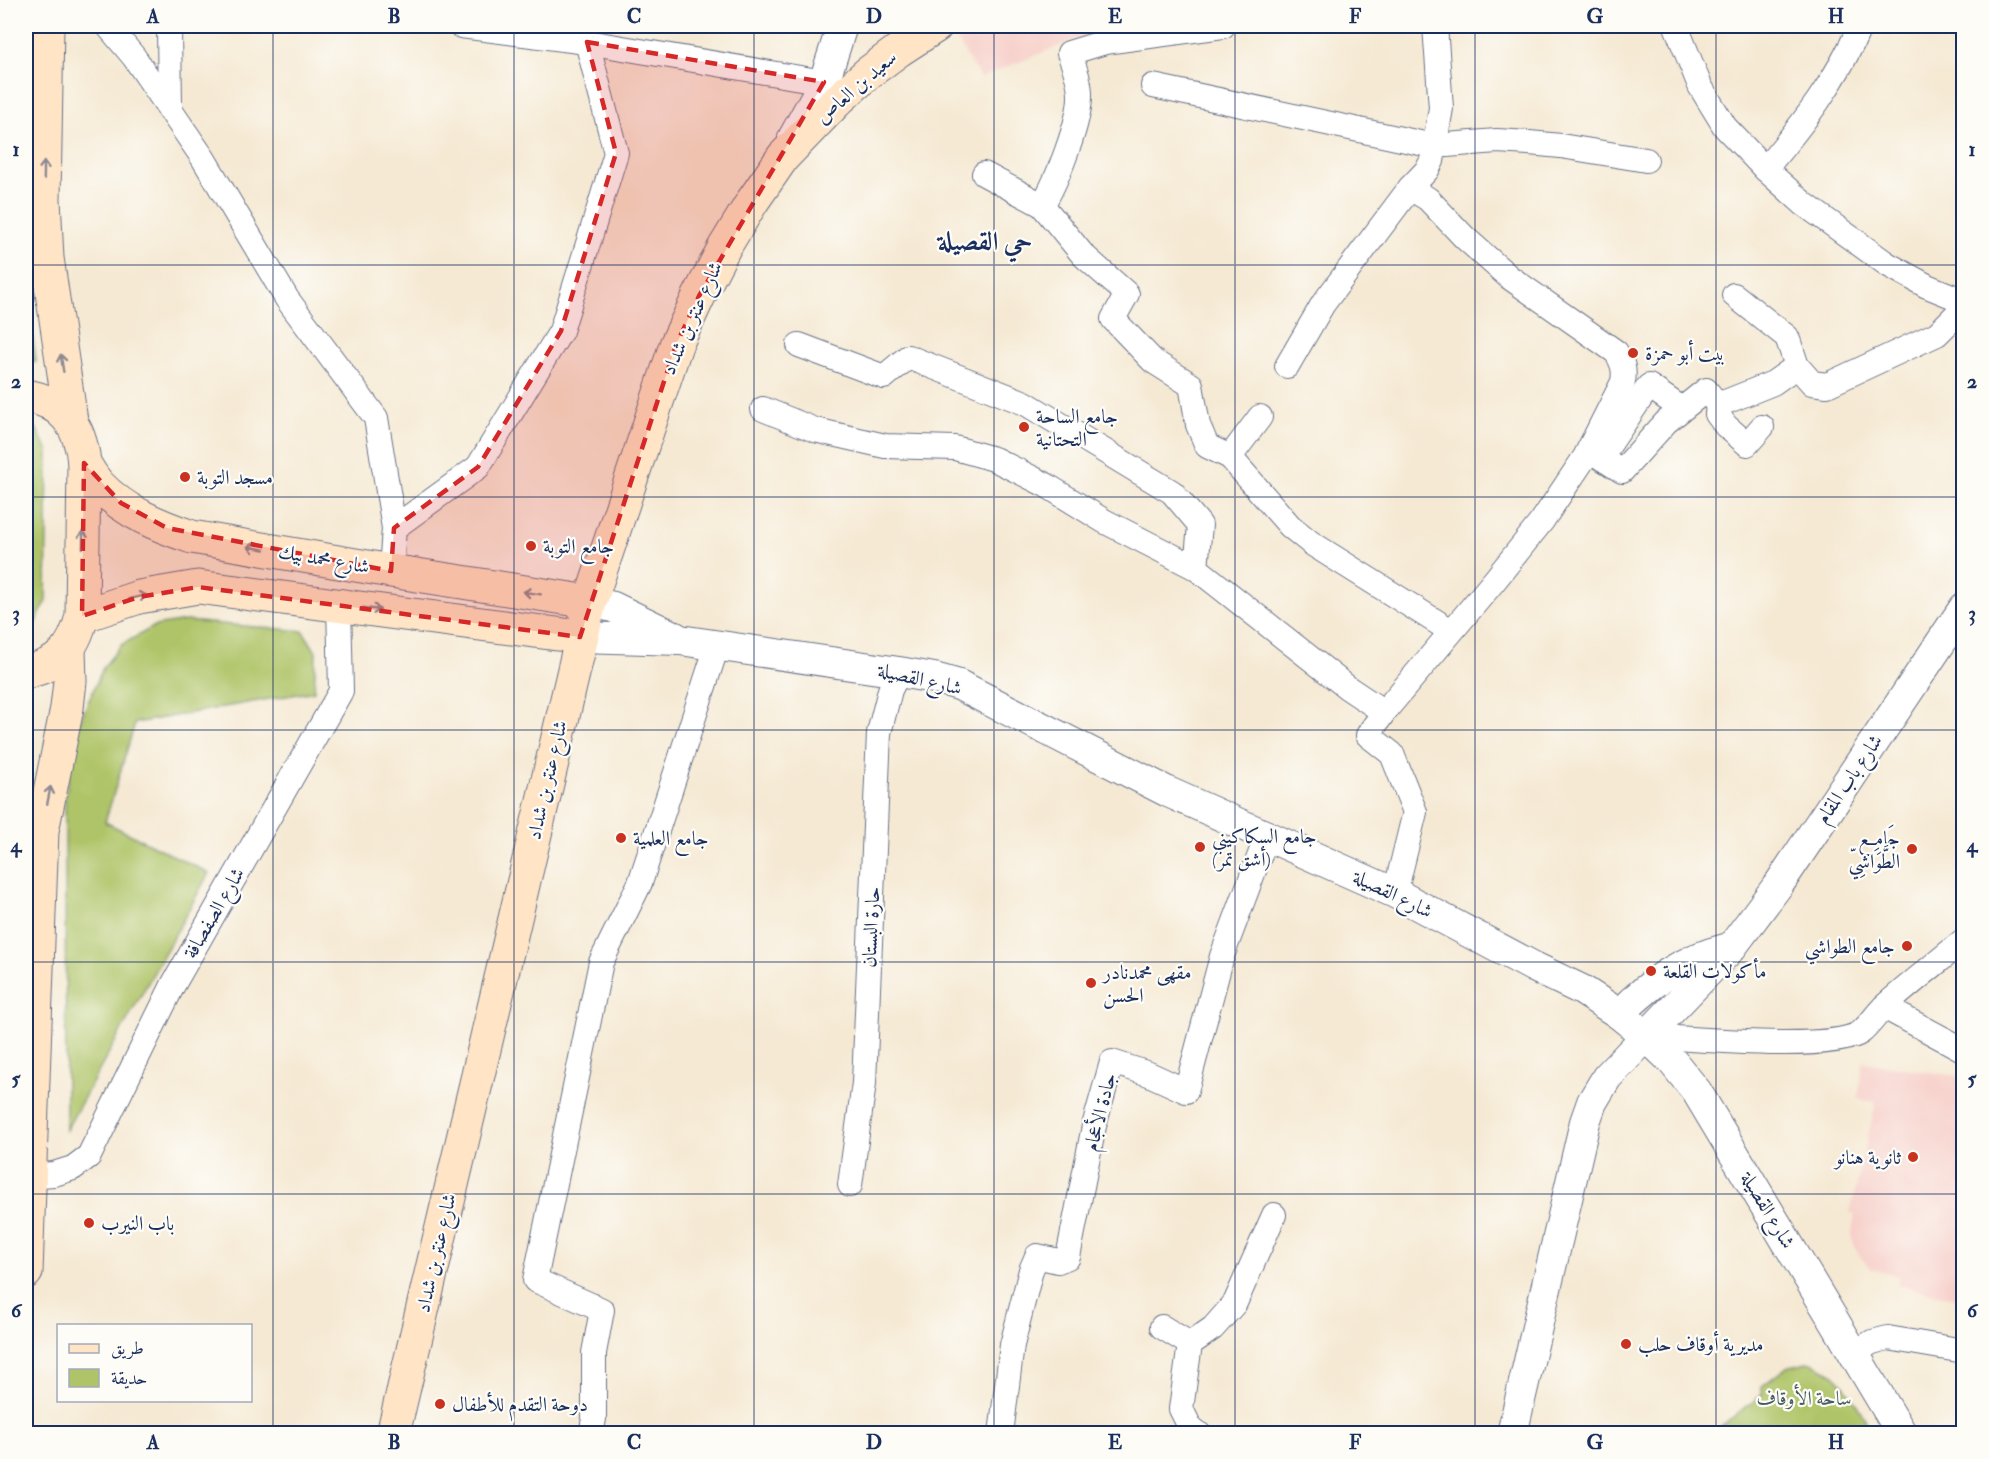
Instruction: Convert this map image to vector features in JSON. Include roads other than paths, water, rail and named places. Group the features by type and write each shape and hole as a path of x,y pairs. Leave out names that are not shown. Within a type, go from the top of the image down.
{"main road":[{"path":"47,26 44,199 47,258 71,421"},
{"name":"سعيد بن العاص","path":"783,157 831,106 867,74 936,26"},
{"name":"شارع عنتر بن شداد","path":"393,1434 590,602 676,345 724,248 783,157"},
{"path":"26,396 45,400 71,421 83,448 84,463 82,616 78,633 69,649 57,660 42,668 26,672"},
{"name":"شارع محمد بيك","path":"84,463 100,486 121,503 143,517 192,537 590,602"},
{"name":"شارع محمد بيك","path":"82,616 139,597 198,586 580,637"},
{"path":"26,1272 42,831 67,708 70,681 69,649"}],"street":[{"path":"108,26 134,57 203,158 287,299 376,418 394,528 391,571"},
{"path":"169,26 170,110"},
{"path":"460,26 583,34 824,82"},
{"path":"783,157 824,82 842,26"},
{"path":"1042,205 1048,197 1076,118 1080,94 1070,53 1105,42 1223,26"},
{"path":"1287,366 1323,304 1432,161 1441,108 1435,26"},
{"path":"1676,26 1700,86 1725,127 1765,169 1804,204 1887,264 1927,286 1964,301"},
{"path":"1765,169 1800,128 1849,53 1860,26"},
{"path":"394,528 478,466 561,331 616,153 583,34"},
{"path":"1153,86 1434,146 1497,141 1529,143 1646,160"},
{"path":"984,174 1042,205 1083,255 1127,294 1113,319 1153,361 1191,385 1198,425 1207,446 1230,457 1290,526 1311,543 1451,631"},
{"path":"1410,188 1428,199 1464,238 1509,277 1616,352 1622,361 1623,382 1595,453"},
{"path":"1734,295 1787,337 1797,366 1812,382 1827,386 1937,334 1964,307"},
{"path":"799,345 884,377 908,357 1025,403 1172,492 1200,525 1196,568"},
{"path":"1718,405 1773,383 1797,366"},
{"path":"1395,893 1415,812 1392,754 1368,735 1384,712 1500,574 1649,386 1682,409"},
{"path":"1595,453 1622,471 1666,422 1706,390 1718,405 1717,414 1726,426 1747,444 1762,428"},
{"path":"764,409 815,430 885,446 955,448 994,459 1046,485 1104,521 1196,568 1347,688 1384,712"},
{"path":"1230,457 1260,417"},
{"name":"شارع القصيلة","path":"590,602 614,607 680,640"},
{"name":"شارع الصفصافة","path":"28,1176 54,1174 73,1168 89,1156 173,985 341,691 339,604"},
{"name":"شارع باب المقام","path":"1512,1434 1582,1133 1592,1102 1607,1077 1731,948 1779,884 1964,608"},
{"name":"شارع القصيلة","path":"580,637 680,640 899,672 959,685 1167,792 1395,893 1582,990 1619,1014 1646,1036 1671,1060 1697,1092 1902,1434"},
{"path":"591,1434 594,1419 594,1353 602,1310 535,1280 601,962 640,883 717,646"},
{"name":"حارة البستان","path":"850,1185 864,1083 879,733 890,690 899,672"},
{"name":"جادة الأعجام","path":"1001,1434 1012,1345 1030,1270 1037,1256 1058,1261 1068,1257 1094,1126 1112,1062 1149,1074 1186,1091 1222,956 1267,836"},
{"path":"1646,1036 1792,1043 1826,1042 1850,1038 1861,1032 1884,1007 1964,940"},
{"path":"1619,1014 1658,979 1678,967 1699,957 1731,948"},
{"path":"1884,1007 1964,1050"},
{"path":"1199,1434 1190,1427 1181,1409 1190,1344 1213,1328 1235,1303 1274,1215"},
{"path":"1162,1327 1190,1344"},
{"path":"1854,1353 1872,1342 1888,1338 1964,1351"}],"place":[{"name":"بيت أبو حمزة","path":"1633,353"},
{"name":"جامع الساحة التحتانية","path":"1024,427"},
{"name":"مسجد التوبة","path":"185,477"},
{"name":"جامع التوبة","path":"531,546"},
{"name":"جامع العلمية","path":"621,838"},
{"name":"جامع السكاكيني (أشق تمر)","path":"1200,847"},
{"name":"جَامِع الطَّوَاشِيّ","path":"1912,849"},
{"name":"جامع الطواشي","path":"1907,946"},
{"name":"مأكولات القلعة","path":"1651,971"},
{"name":"مقهى محمدنادر الحسن","path":"1091,983"},
{"name":"ثانوية هنانو","path":"1913,1157"},
{"name":"باب النيرب","path":"89,1223"},
{"name":"مديرية أوقاف حلب","path":"1626,1344"},
{"name":"دوحة التقدم للأطفال","path":"440,1404"}],"district":[{"name":"حي القصيلة","path":"985,242"}],"park label":[{"name":"ساحة الأوقاف","path":"1804,1398"}]}
